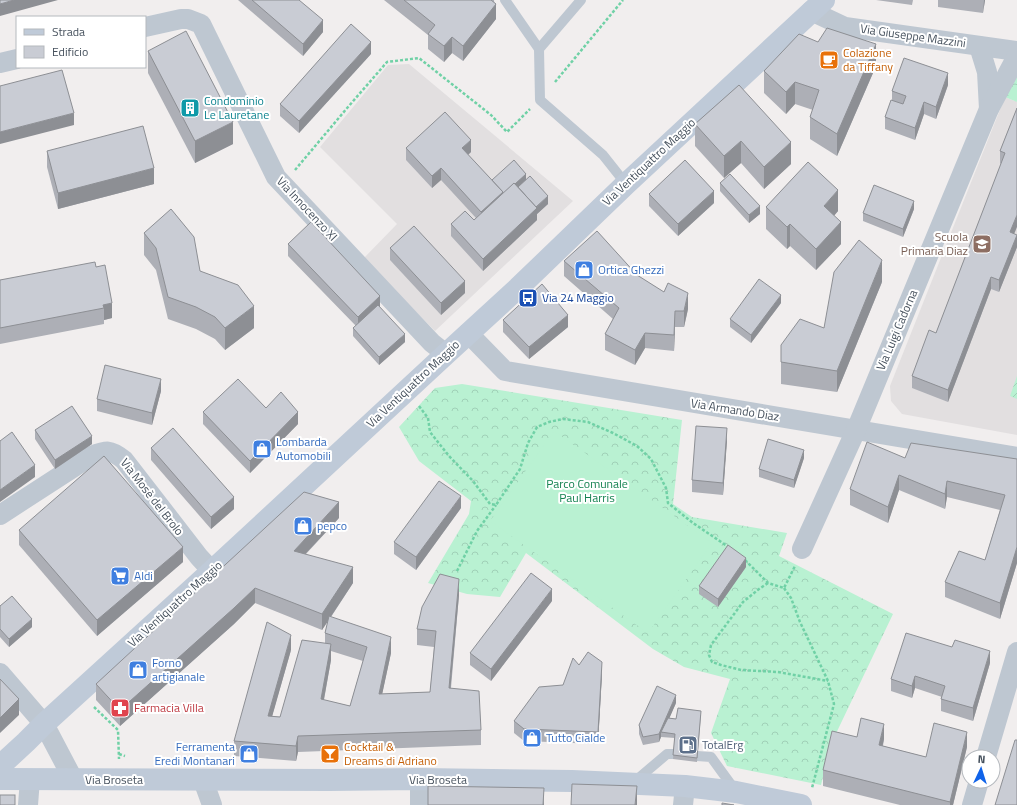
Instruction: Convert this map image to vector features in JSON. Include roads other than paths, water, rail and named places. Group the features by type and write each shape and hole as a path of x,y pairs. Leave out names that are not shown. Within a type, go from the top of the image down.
{"street":[{"name":"Via Giuseppe Mazzini","path":"818,6 845,26 1017,51"},
{"name":"Via Ventiquattro Maggio","path":"0,766 518,288 626,184 818,6"},
{"name":"Via Innocenzo XI","path":"146,27 181,19 188,19 201,24 276,177 432,343 446,354"},
{"name":"Via Luigi Cadorna","path":"979,46 987,72 989,109"},
{"name":"Via Luigi Cadorna","path":"802,549 856,430 989,109 1017,56"},
{"path":"0,63 16,59"},
{"name":"Via Armando Diaz","path":"468,333 505,371 1017,457"},
{"name":"Via Mosè del Brolo","path":"0,516 91,456 109,451 115,453 124,460 199,557 212,571"},
{"path":"988,749 1017,652"},
{"path":"0,673 44,724"},
{"name":"Via Broseta","path":"44,724 73,779"},
{"name":"Via Broseta","path":"0,779 420,779 572,781 633,783 684,795 736,792 806,798"},
{"path":"28,805 30,779"},
{"path":"420,779 420,805"},
{"path":"202,780 212,805"},
{"path":"972,805 977,789"}],"lane":[{"path":"505,0 539,49 540,100 603,155 626,184"},
{"path":"539,49 581,0"},
{"path":"633,783 667,754 674,754"},
{"path":"697,756 711,757 736,792"}],"place":[{"name":"Colazione da Tiffany","path":"829,60"},
{"name":"Condominio Le Lauretane","path":"190,108"},
{"name":"Scuola Primaria Diaz","path":"982,244"},
{"name":"Ortica Ghezzi","path":"584,270"},
{"name":"Via 24 Maggio","path":"528,298"},
{"name":"Lombarda Automobili","path":"262,449"},
{"name":"pepco","path":"303,526"},
{"name":"Aldi","path":"120,576"},
{"name":"Forno artigianale","path":"138,670"},
{"name":"Farmacia Villa","path":"120,708"},
{"name":"Tutto Cialde","path":"532,738"},
{"name":"TotalErg","path":"688,745"},
{"name":"Ferramenta Eredi Montanari","path":"249,754"},
{"name":"Cocktail & Dreams di Adriano","path":"330,754"}],"park label":[{"name":"Parco Comunale Paul Harris","path":"587,491"}]}
